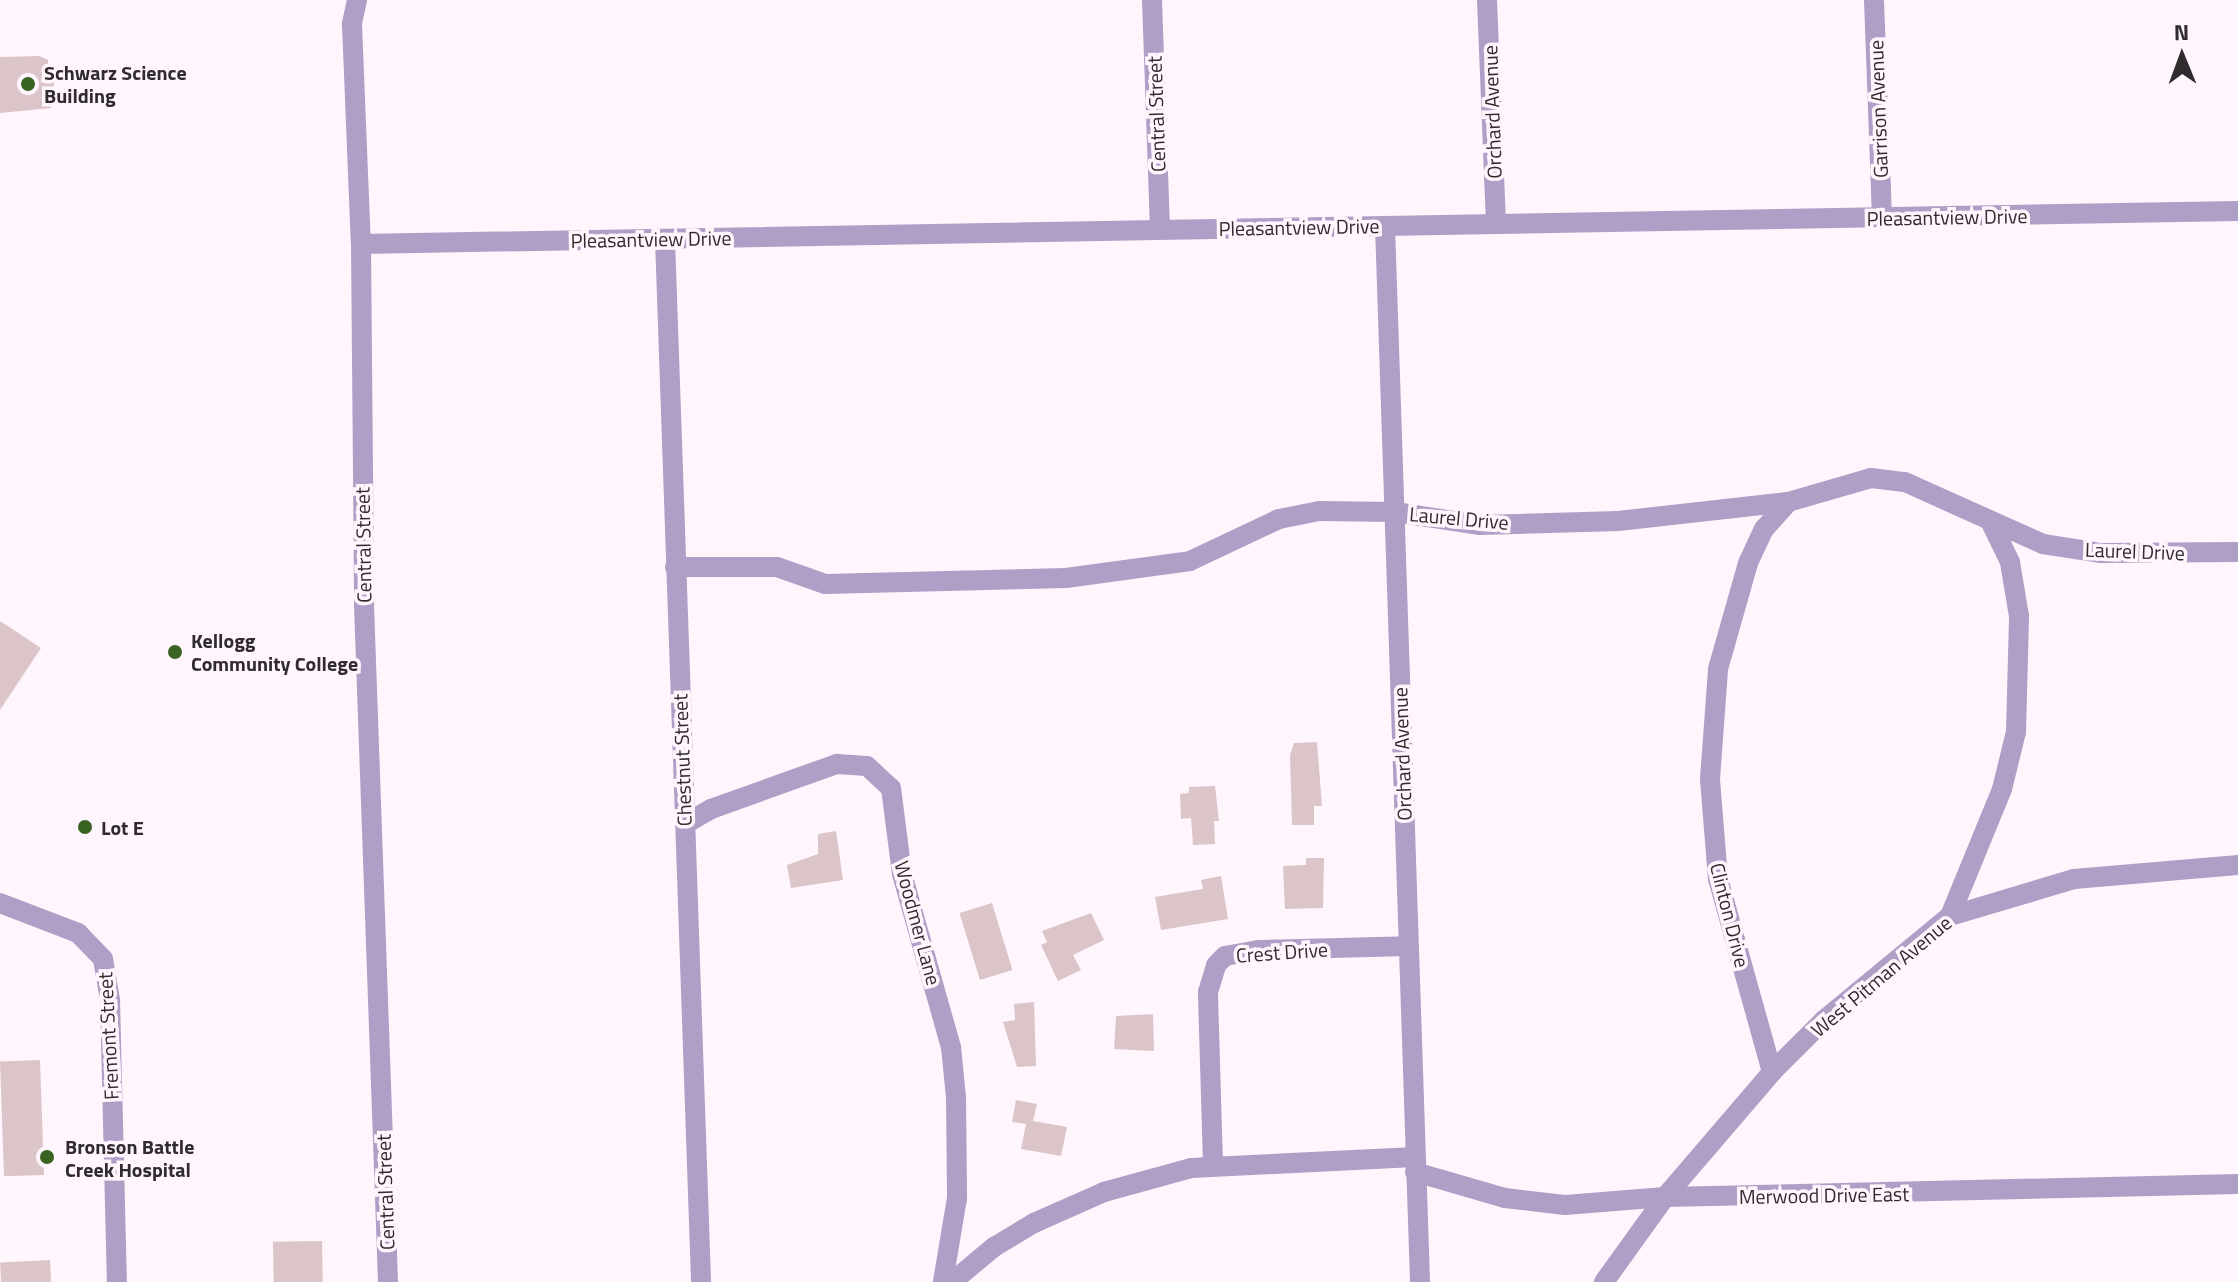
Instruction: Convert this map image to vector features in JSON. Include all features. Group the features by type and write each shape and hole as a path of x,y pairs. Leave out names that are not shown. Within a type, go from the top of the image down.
{"street":[{"name":"Central Street","path":"357,0 352,24 361,244 364,605 388,1282"},
{"name":"Central Street","path":"1152,0 1160,228"},
{"name":"Orchard Avenue","path":"1487,0 1496,224"},
{"name":"Garrison Avenue","path":"1874,0 1882,218"},
{"name":"Pleasantview Drive","path":"361,244 2238,211"},
{"name":"Orchard Avenue","path":"1385,226 1420,1282"},
{"name":"Chestnut Street","path":"665,239 701,1282"},
{"name":"Laurel Drive","path":"675,567 777,567 825,584 1066,578 1190,561 1279,519 1319,511 1395,512 1480,525 1618,521 1788,502 1829,487 1882,479 1905,482 1954,501 1992,525 2043,544 2101,553 2238,552"},
{"name":"Clinton Drive","path":"1772,1072 1718,879 1710,779 1718,669 1748,563 1764,529 1788,502"},
{"path":"1950,916 2002,789 2016,732 2019,616 2010,562 1992,525"},
{"name":"Woodmer Lane","path":"685,824 711,809 837,764 867,766 891,788 902,874 951,1047 956,1097 955,1224 943,1282"},
{"name":"West Pitman Avenue","path":"1772,1072 1824,1020 1950,916 2074,879 2238,865"},
{"name":"Fremont Street","path":"0,903 78,933 103,959 110,1000 117,1282"},
{"name":"Crest Drive","path":"1213,1164 1208,992 1216,965 1225,956 1259,950 1407,946"},
{"path":"1604,1282 1665,1197 1772,1072"},
{"name":"Merwood Drive East","path":"952,1282 994,1247 1074,1205 1213,1164 1415,1165 1536,1204 1665,1197 2238,1184"}],"building":[{"name":"Schwarz Science Building","path":"39,56 48,60 48,69 56,69 51,108 0,113 0,57"},
{"path":"0,621 41,648 0,710"},
{"path":"1317,742 1322,806 1314,806 1314,825 1292,825 1290,755 1294,743"},
{"path":"1215,786 1219,821 1214,821 1215,844 1193,845 1191,818 1181,819 1180,794 1189,793 1189,787"},
{"path":"836,831 843,880 791,888 787,865 818,854 818,834"},
{"path":"1306,858 1324,858 1323,908 1285,909 1283,866 1306,865"},
{"path":"1221,876 1228,919 1161,930 1155,897 1203,889 1201,880"},
{"path":"992,903 1012,970 980,980 959,913"},
{"path":"1091,913 1104,940 1073,955 1081,970 1058,981 1041,945 1047,942 1042,931"},
{"path":"1034,1002 1036,1066 1017,1067 1003,1022 1015,1020 1014,1004"},
{"path":"1153,1014 1154,1051 1114,1049 1116,1016"},
{"path":"40,1060 44,1175 4,1176 0,1061"},
{"path":"1016,1100 1037,1104 1033,1121 1067,1127 1061,1156 1021,1149 1026,1124 1012,1122"},
{"path":"322,1241 323,1282 274,1282 273,1242"},
{"path":"50,1260 51,1282 1,1282 0,1263"}],"place":[{"name":"Schwarz Science Building","path":"28,84"},
{"name":"Kellogg Community College","path":"175,652"},
{"name":"Lot E","path":"85,827"},
{"name":"Bronson Battle Creek Hospital","path":"47,1157"}]}
